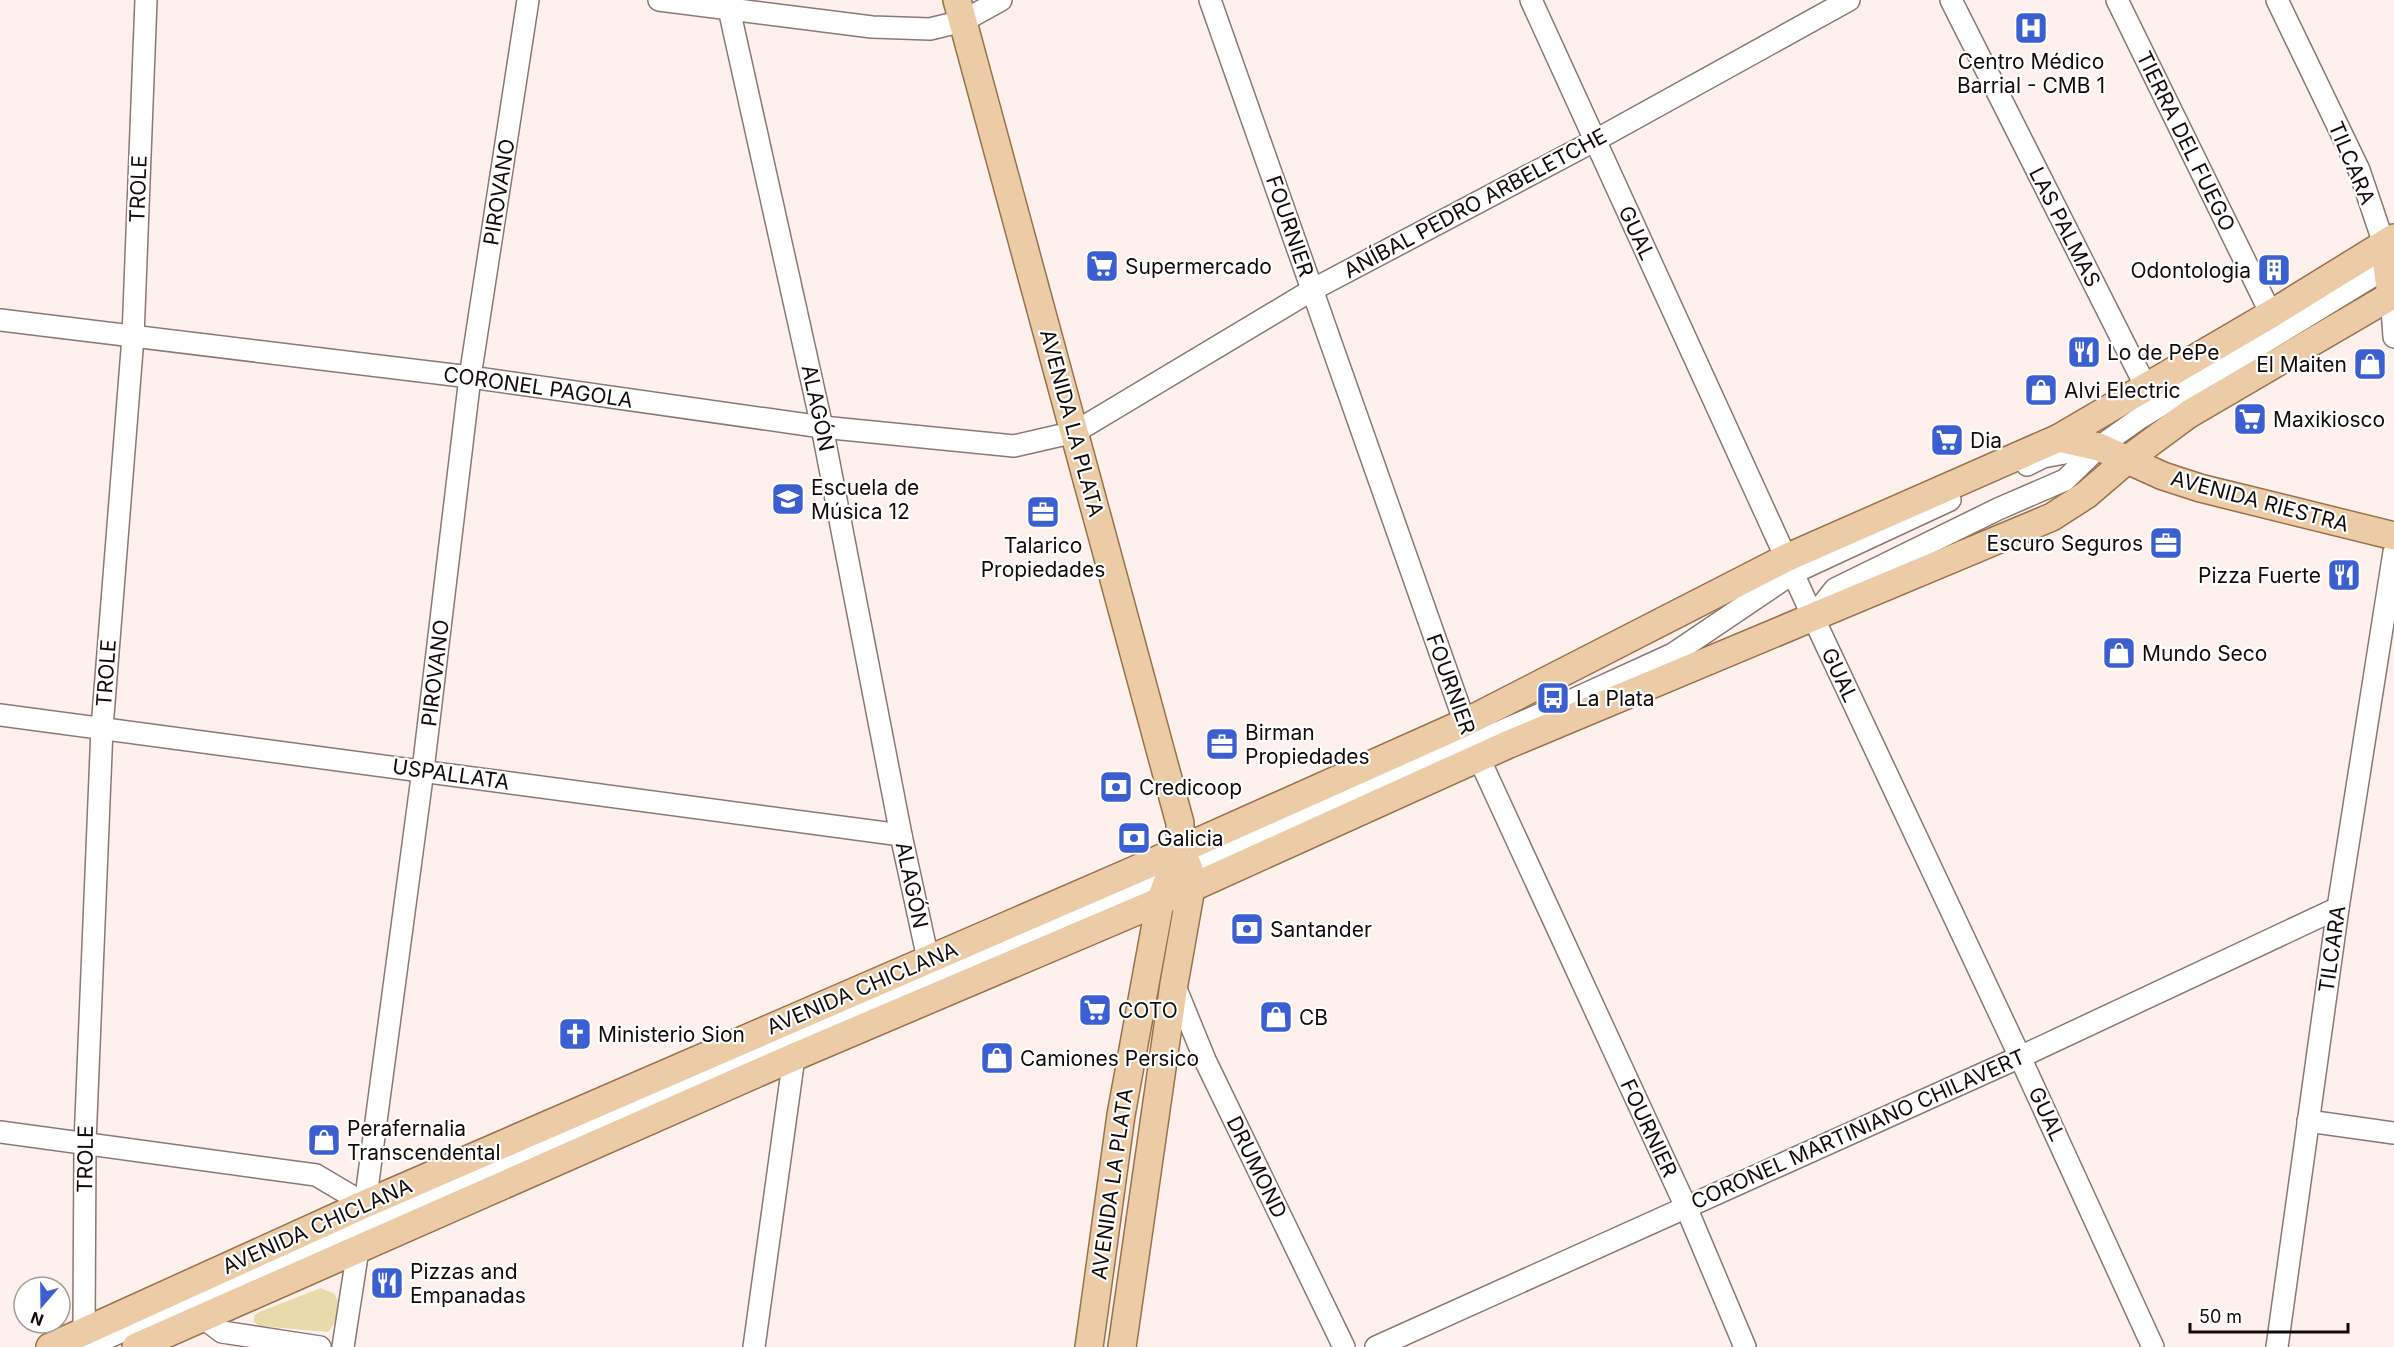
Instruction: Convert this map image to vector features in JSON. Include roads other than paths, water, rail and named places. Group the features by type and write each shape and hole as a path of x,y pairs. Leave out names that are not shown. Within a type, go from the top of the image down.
{"main road":[{"name":"AVENIDA LA PLATA","path":"960,11 1180,823 1182,870 1174,984 1122,1347"},
{"path":"1182,870 1472,741 1790,565 2059,438 2271,314 2391,267"},
{"path":"1182,870 1226,830 1813,617 2052,517 2086,495 2128,459 2391,267"},
{"name":"AVENIDA RIESTRA","path":"2059,438 2099,447 2163,476 2200,488 2394,536"},
{"name":"AVENIDA CHICLANA","path":"50,1347 86,1343 362,1227 795,1057 1160,902 1182,870"},
{"name":"AVENIDA CHICLANA","path":"136,1347 202,1317 362,1227 928,959 1182,870"},
{"name":"AVENIDA LA PLATA","path":"1089,1347 1121,1115 1160,902"}],"street":[{"name":"TROLE","path":"86,1343 85,1143 102,728 133,337 146,0"},
{"name":"PIROVANO","path":"343,1347 362,1227 423,770 470,377 528,0"},
{"path":"659,0 728,5 872,27 930,28 960,11 1001,0"},
{"name":"FOURNIER","path":"1210,0 1472,741 1686,1207 1745,1347"},
{"name":"GUAL","path":"1531,0 1813,617 2020,1056 2153,1347"},
{"name":"ANÍBAL PEDRO ARBELETCHE","path":"1075,432 1312,290 1594,141 1849,0"},
{"name":"LAS PALMAS","path":"1951,0 2146,387"},
{"name":"TIERRA DEL FUEGO","path":"2117,0 2271,314"},
{"name":"TILCARA","path":"2277,0 2359,170 2391,267 2394,337"},
{"name":"ALAGÓN","path":"728,5 822,427 901,835 928,959"},
{"path":"1813,617 1835,589 1998,509 2065,480 2099,447 2140,418 2391,267"},
{"name":"CORONEL PAGOLA","path":"0,321 470,377 822,427 1014,447 1075,432"},
{"path":"2128,459 2146,387"},
{"path":"1790,565 2043,457 2099,447"},
{"name":"TILCARA","path":"2277,1347 2338,908 2394,552"},
{"name":"USPALLATA","path":"0,715 901,835"},
{"path":"0,1132 316,1175 362,1227 1127,891 1182,870"},
{"name":"CORONEL MARTINIANO CHILAVERT","path":"1376,1347 2020,1056 2338,908"},
{"name":"DRUMOND","path":"1174,984 1205,1060 1344,1347"},
{"path":"754,1347 795,1057"},
{"path":"2308,1121 2394,1133"},
{"path":"202,1317 222,1332 320,1347"}],"place":[{"name":"Centro Médico Barrial - CMB 1","path":"2031,28"},
{"name":"Supermercado","path":"1102,266"},
{"name":"Odontologia","path":"2274,270"},
{"name":"Lo de PePe","path":"2084,352"},
{"name":"El Maiten","path":"2370,364"},
{"name":"Alvi Electric","path":"2041,390"},
{"name":"Maxikiosco","path":"2250,419"},
{"name":"Dia","path":"1947,440"},
{"name":"Escuela de Música 12","path":"788,499"},
{"name":"Talarico Propiedades","path":"1043,512"},
{"name":"Escuro Seguros","path":"2166,543"},
{"name":"Pizza Fuerte","path":"2344,575"},
{"name":"Mundo Seco","path":"2119,653"},
{"name":"La Plata","path":"1553,698"},
{"name":"Birman Propiedades","path":"1222,744"},
{"name":"Credicoop","path":"1116,787"},
{"name":"Galicia","path":"1134,838"},
{"name":"Santander","path":"1247,929"},
{"name":"COTO","path":"1095,1010"},
{"name":"CB","path":"1276,1017"},
{"name":"Ministerio Sion","path":"575,1034"},
{"name":"Camiones Persico","path":"997,1058"},
{"name":"Perafernalia Transcendental","path":"324,1140"},
{"name":"Pizzas and Empanadas","path":"387,1283"}]}
